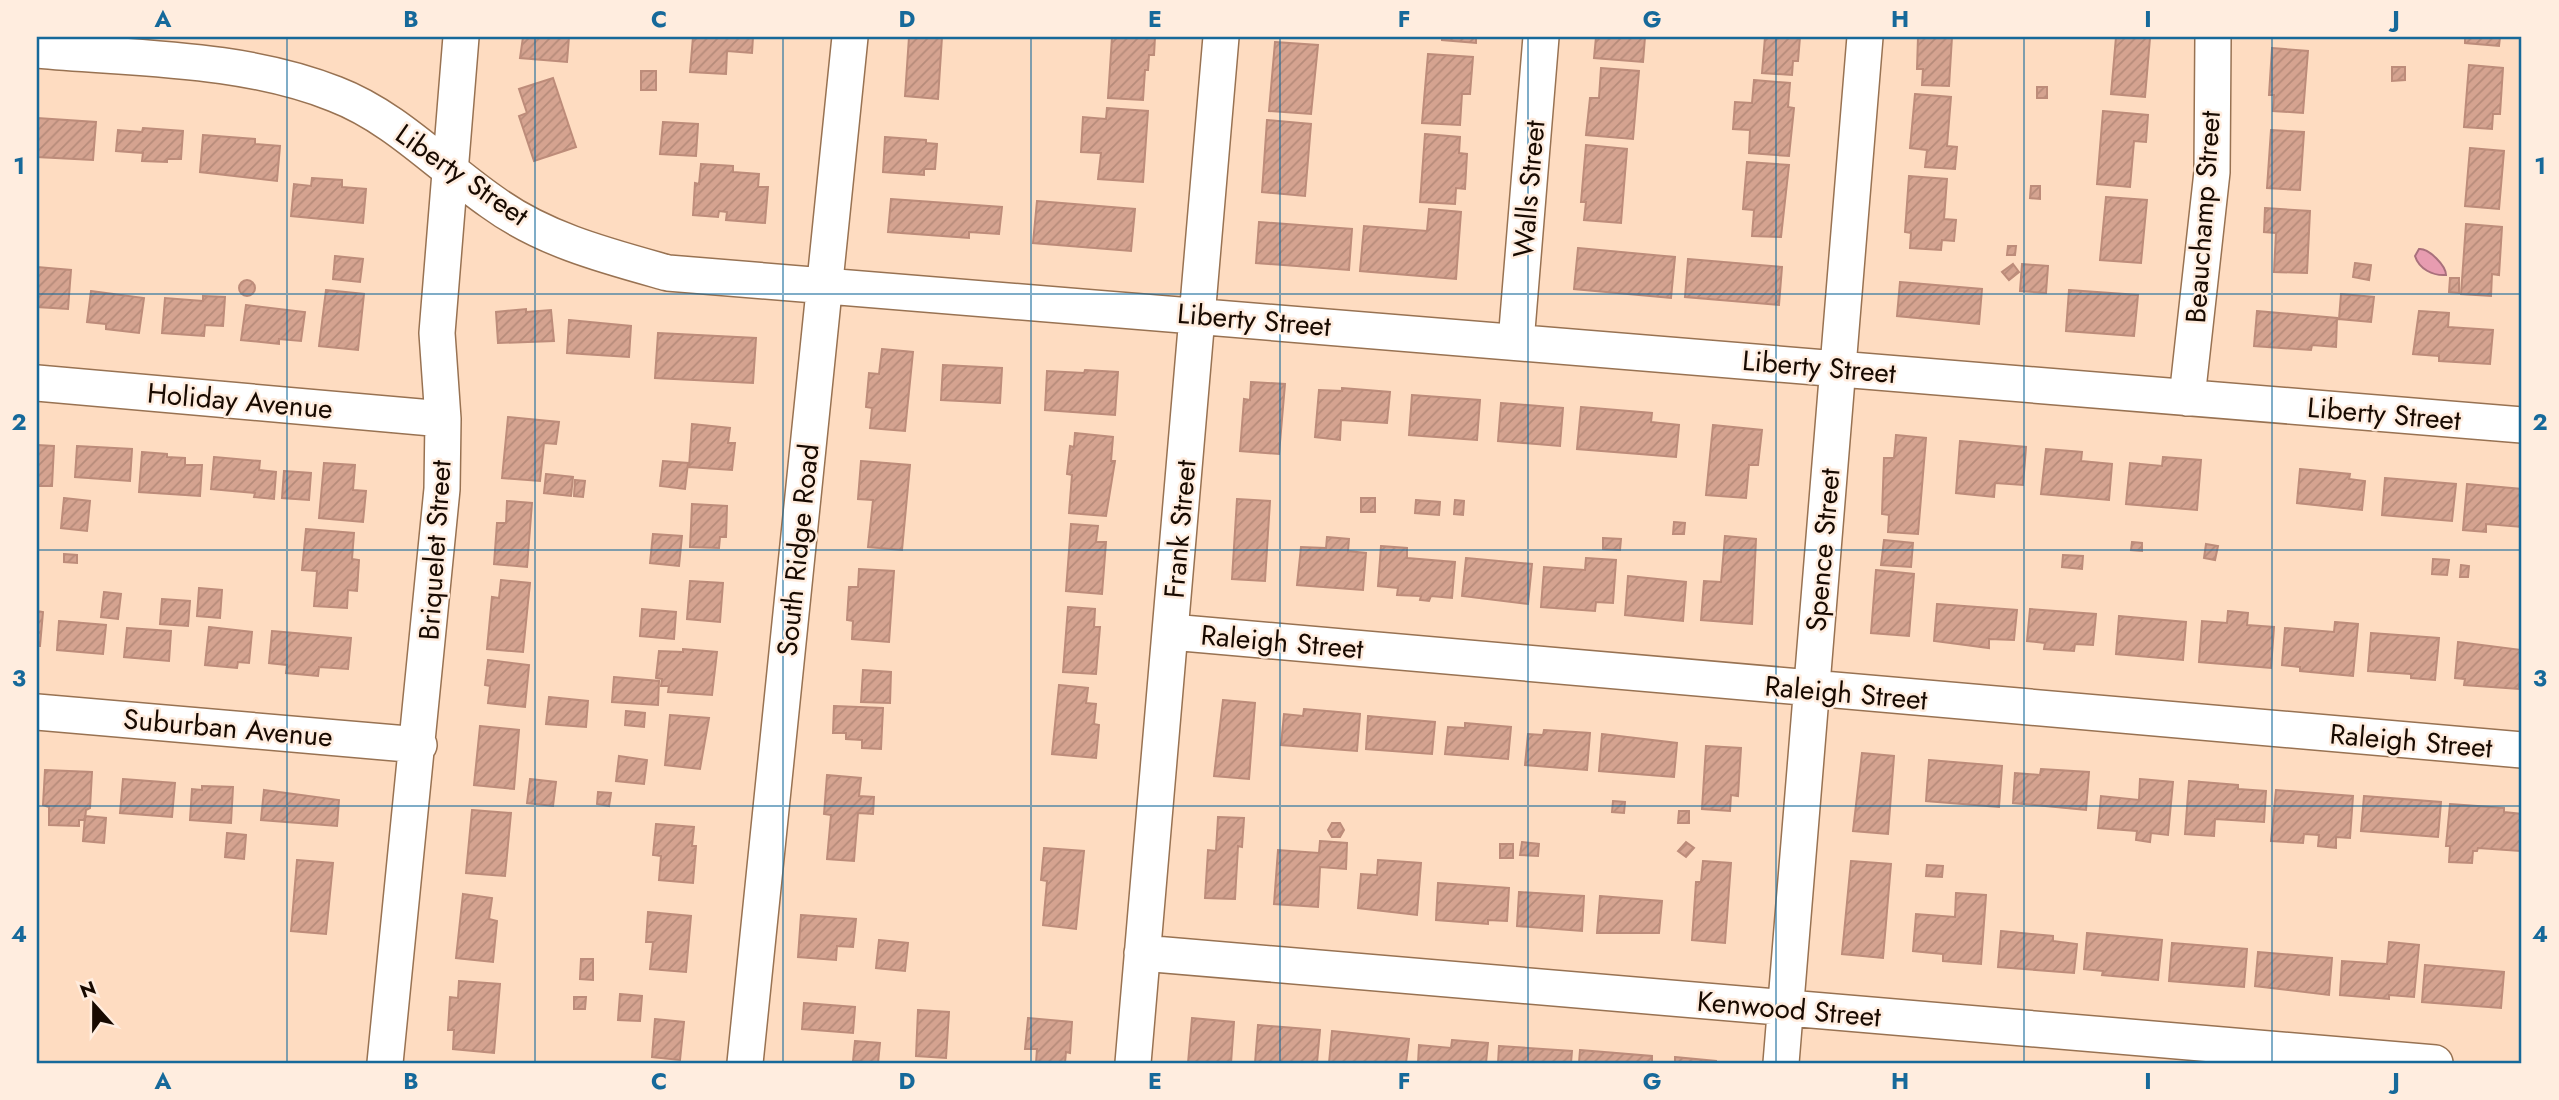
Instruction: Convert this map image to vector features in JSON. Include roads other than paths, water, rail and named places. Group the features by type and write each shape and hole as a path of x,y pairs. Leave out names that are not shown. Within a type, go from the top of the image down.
{"street":[{"name":"Briquelet Street","path":"385,1063 419,745 442,489 443,419 436,332 461,37"},
{"name":"South Ridge Road","path":"745,1063 850,37"},
{"name":"Frank Street","path":"1133,1063 1221,37"},
{"name":"Walls Street","path":"1516,342 1541,37"},
{"name":"Spence Street","path":"1781,1063 1865,37"},
{"name":"Beauchamp Street","path":"2187,398 2212,172 2213,37"},
{"name":"Liberty Street","path":"37,50 240,68 335,94 382,118 493,204 570,245 668,273 2522,425"},
{"name":"Holiday Avenue","path":"37,383 443,419"},
{"name":"Raleigh Street","path":"1171,632 2522,750"},
{"name":"Suburban Avenue","path":"37,712 419,745"},
{"name":"Kenwood Street","path":"1142,953 2435,1063"}]}
